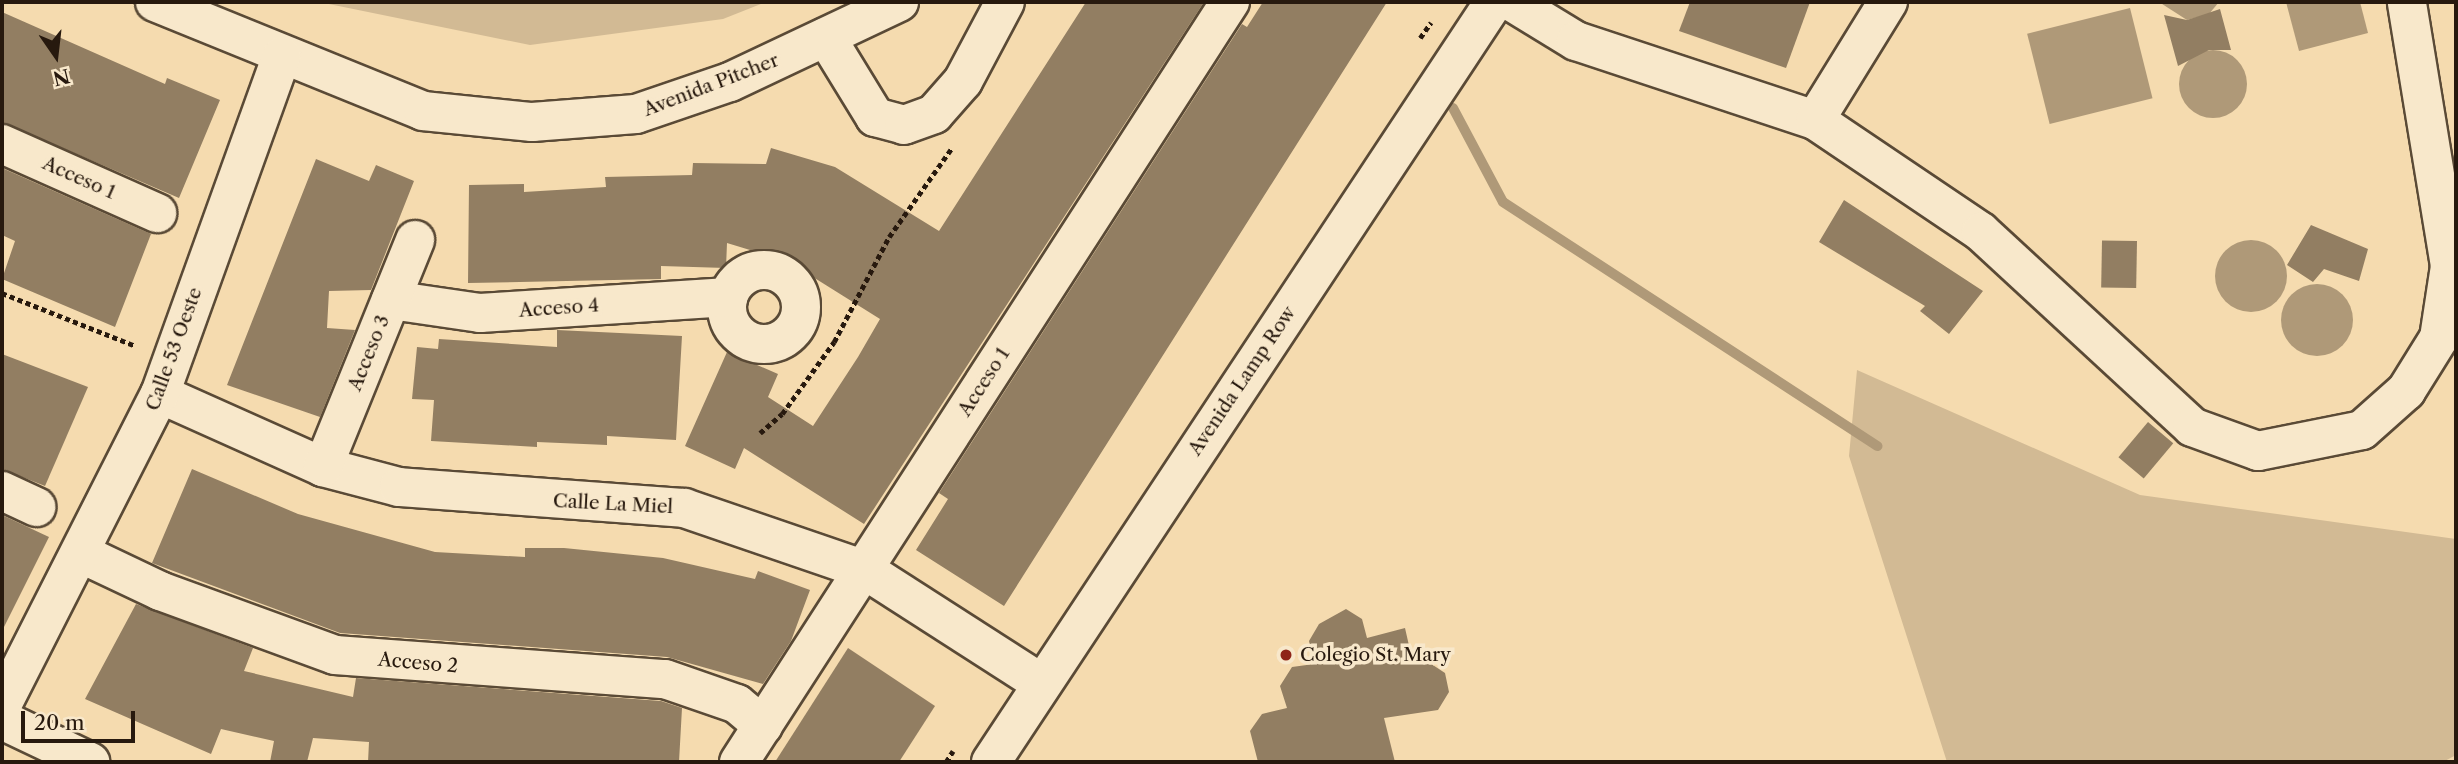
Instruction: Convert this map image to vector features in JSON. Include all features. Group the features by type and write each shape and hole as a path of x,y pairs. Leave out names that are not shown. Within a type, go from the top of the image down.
{"street":[{"name":"Avenida Pitcher","path":"155,2 282,56 423,111 532,122 636,114 730,82 899,2"},
{"path":"826,37 875,117 904,125 934,114 962,81 1005,2"},
{"name":"Acceso 1","path":"739,762 1230,2"},
{"name":"Avenida Lamp Row","path":"991,762 1494,2"},
{"path":"1512,2 1576,41 1815,120 1982,232 2192,427 2258,451 2362,430 2406,391 2439,338 2450,266 2450,227 2407,2"},
{"path":"1815,120 1888,2"},
{"name":"Calle 53 Oeste","path":"2,705 80,554 165,377 282,56"},
{"name":"Acceso 1","path":"2,144 157,213"},
{"name":"Acceso 3","path":"323,467 415,240"},
{"name":"Acceso 4","path":"391,300 480,313 728,298"},
{"name":"Calle La Miel","path":"165,377 323,467 399,487 684,508 865,570 1041,683"},
{"path":"2,491 37,507"},
{"name":"Acceso 2","path":"80,554 160,591 335,655 665,679 737,704 763,726"},
{"path":"2,720 90,762"}],"path":[{"path":"760,433 782,414 834,342 889,237 958,138"},
{"path":"2,293 165,377"}],"shaded area":[{"path":"319,2 766,2 723,19 530,45"},
{"path":"2159,2 2219,2 2209,14 2187,20"},
{"path":"2286,2 2360,2 2368,33 2299,51"},
{"path":"2130,8 2152,98 2050,124 2027,34"},
{"path":"2213,50 2226,52 2237,60 2245,71 2245,97 2237,108 2226,116 2213,118 2200,116 2189,108 2181,97 2179,84 2181,71 2189,60 2200,52"},
{"path":"2251,240 2265,243 2277,250 2284,262 2287,276 2284,290 2277,302 2265,309 2251,312 2237,309 2225,302 2218,290 2215,276 2218,262 2225,250 2237,243"},
{"path":"2317,284 2331,287 2343,294 2350,306 2353,320 2350,334 2343,346 2331,353 2317,356 2303,353 2291,346 2284,334 2281,320 2284,306 2291,294 2303,287"},
{"path":"1857,370 2140,495 2456,539 2456,755 2443,762 1947,762 1849,456"}],"building":[{"path":"1086,2 1204,2 864,524 744,448 735,469 685,446 727,352 778,374 768,397 813,426 880,319 789,262 727,243 726,268 661,266 661,279 468,283 469,185 524,184 524,192 606,187 605,177 692,175 693,163 766,164 771,148 835,167 939,231"},
{"path":"1263,2 1387,2 1004,606 916,550 948,499 939,493 1242,24 1247,27"},
{"path":"1690,2 1810,2 1786,68 1679,31"},
{"path":"2220,9 2231,50 2209,50 2178,66 2164,15 2187,20"},
{"path":"2,12 165,84 167,78 220,100 179,198 2,122"},
{"path":"316,159 369,181 376,165 414,181 371,290 329,291 327,328 355,330 320,417 227,385"},
{"path":"2,168 151,234 115,327 2,279 15,241 2,235"},
{"path":"1844,200 1983,291 1949,334 1920,311 1925,306 1819,242"},
{"path":"2311,225 2368,249 2359,281 2324,269 2313,282 2287,265"},
{"path":"2102,240 2137,241 2136,288 2101,287"},
{"path":"557,330 682,336 676,440 607,436 607,445 537,442 537,447 431,441 434,400 412,399 417,347 438,349 439,339 557,347"},
{"path":"2,354 88,387 45,486 2,469"},
{"path":"2148,422 2173,443 2144,478 2118,457"},
{"path":"192,469 298,514 435,552 525,557 525,548 564,548 663,558 755,579 758,571 810,590 791,641 763,684 667,657 340,633 152,563"},
{"path":"2,515 49,537 2,631"},
{"path":"136,604 253,648 244,671 353,697 356,678 661,701 682,708 679,762 368,762 369,742 313,738 307,762 270,762 274,741 221,729 211,754 85,699"},
{"path":"1346,609 1362,619 1367,638 1405,628 1410,650 1445,673 1449,692 1438,710 1384,718 1395,762 1258,762 1250,731 1262,714 1287,708 1280,686 1292,667 1314,664 1309,641 1319,624"},
{"path":"848,648 935,706 899,762 775,762"}],"waterway":[{"path":"1453,108 1503,202 1877,446"}],"place":[{"name":"Colegio St. Mary","path":"1286,655"}]}
